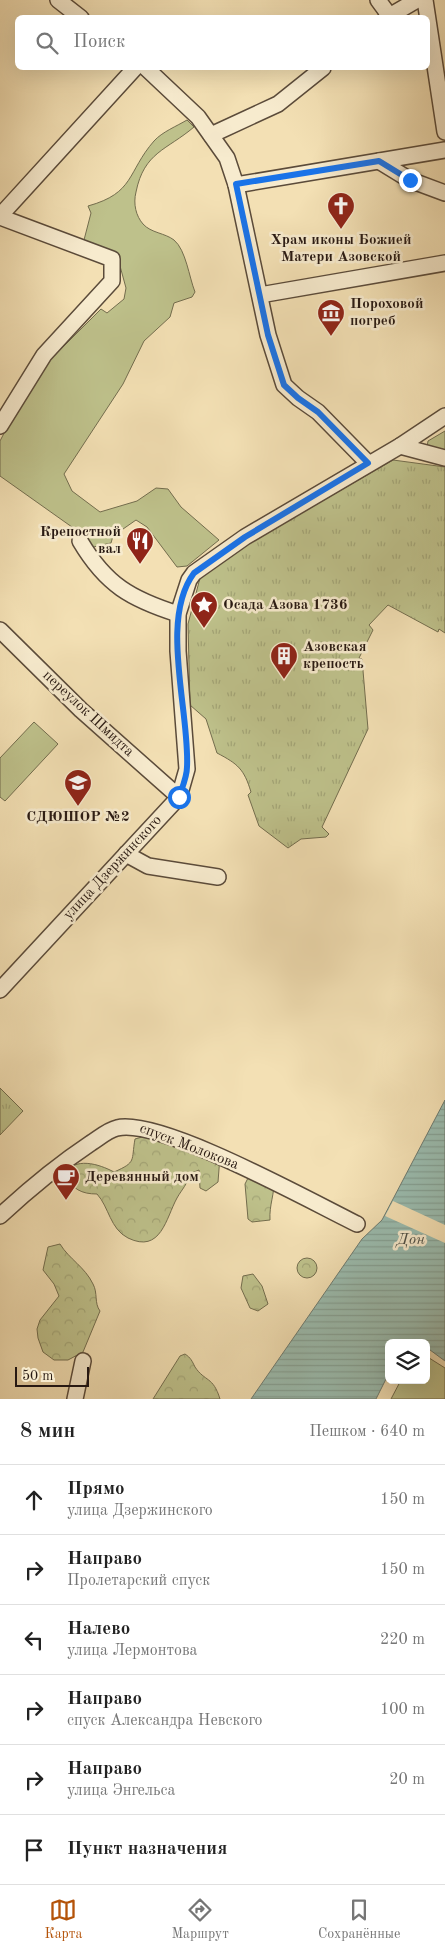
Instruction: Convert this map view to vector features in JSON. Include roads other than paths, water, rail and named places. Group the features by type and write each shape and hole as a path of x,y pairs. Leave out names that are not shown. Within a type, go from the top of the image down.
{"street":[{"path":"58,0 77,15"},
{"path":"378,0 387,15"},
{"path":"390,15 417,0"},
{"path":"425,0 427,15"},
{"path":"430,33 445,132"},
{"path":"0,426 44,355 112,281 112,259 0,217 133,70"},
{"path":"148,70 198,117 227,158 236,184 268,335 284,385 318,412 368,463 400,446 445,416"},
{"path":"211,136 278,104 320,70"},
{"path":"236,184 445,150"},
{"path":"379,161 410,180 445,193"},
{"path":"260,295 445,263"},
{"path":"400,446 445,458"},
{"name":"улица Дзержинского","path":"0,990 179,797 187,769 178,651 178,614 188,580 194,573 245,537 368,463"},
{"path":"80,541 89,557 113,584 142,602 178,614"},
{"name":"переулок Шмидта","path":"0,630 81,710 179,797"},
{"path":"126,854 148,866 218,878"},
{"name":"спуск Молокова","path":"0,1216 60,1164 115,1128 130,1125 145,1128 220,1156 357,1224"},
{"path":"75,1399 83,1361"}],"water":[{"name":"Дон","path":"445,1100 445,1361 430,1350 430,1339 385,1339 385,1381 376,1399 251,1399 362,1239 382,1220"}],"place":[{"name":"Храм иконы Божией Матери Азовской","path":"341,230"},
{"name":"Пороховой погреб","path":"331,337"},
{"name":"Крепостной вал","path":"140,565"},
{"name":"Осада Азова 1736","path":"204,629"},
{"name":"Азовская крепость","path":"284,680"},
{"name":"СДЮШОР №2","path":"78,807"},
{"name":"Деревянный дом","path":"66,1201"}]}
